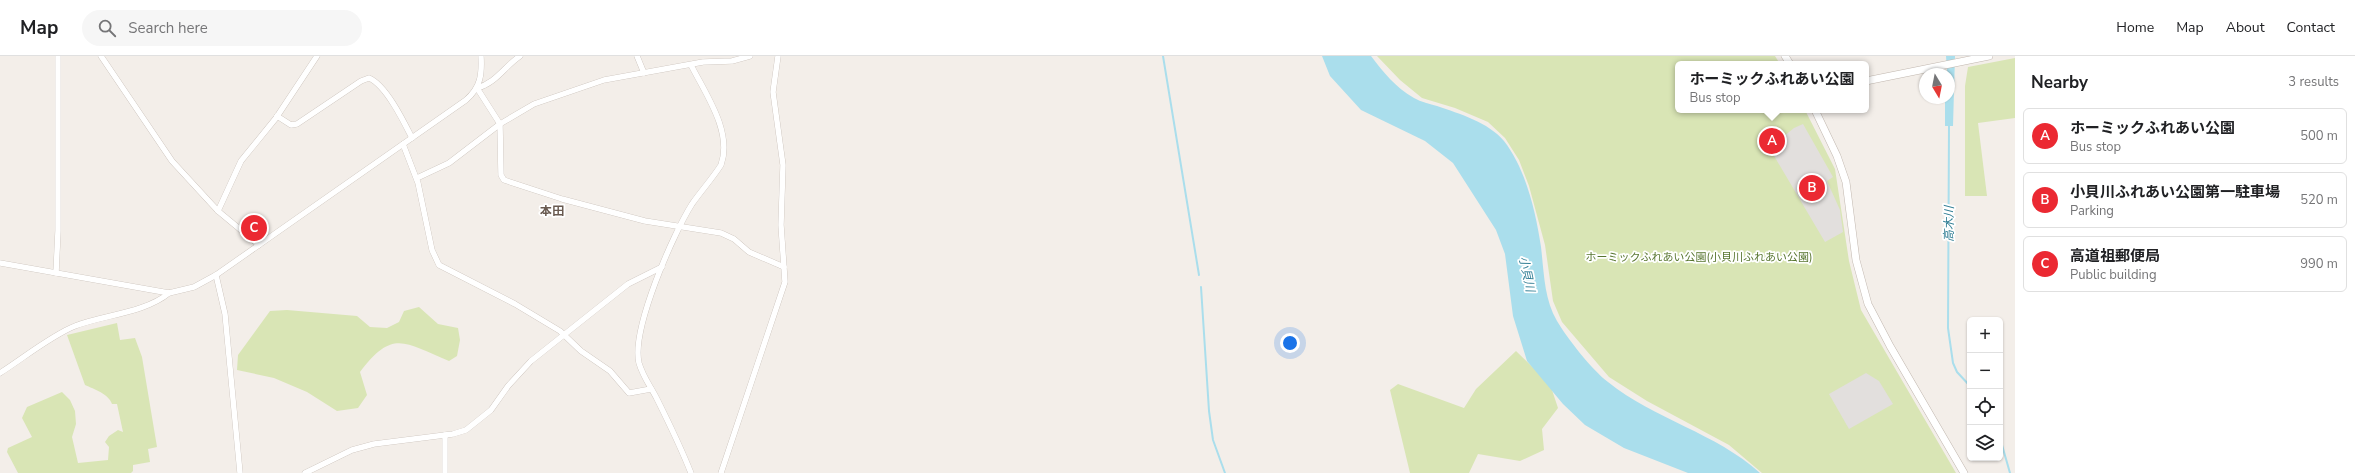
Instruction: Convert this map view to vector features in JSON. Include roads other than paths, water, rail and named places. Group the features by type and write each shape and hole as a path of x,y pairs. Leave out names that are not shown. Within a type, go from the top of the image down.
{"street":[{"path":"56,273 58,231 58,56"},
{"path":"101,56 172,161 218,211 259,245"},
{"path":"218,211 241,161 276,116 317,56"},
{"path":"477,88 481,77 481,56"},
{"path":"0,373 62,331 76,325 128,311 169,293 194,288 216,275 460,104 477,88 494,80 506,66 520,56"},
{"path":"637,56 644,73"},
{"path":"417,178 448,164 500,124 524,108 537,103 604,80 691,65 732,61 750,56"},
{"path":"721,473 783,290 784,267 781,224 783,165 773,92 778,56"},
{"path":"1869,80 1967,59 1989,56"},
{"path":"691,65 717,118 722,133 724,151 721,165 693,204 680,227 662,267 641,326 637,346 642,372 692,473"},
{"path":"276,116 291,125 297,124 361,81 369,78 375,82 396,110 412,138"},
{"path":"477,88 500,124 501,175 507,182 575,203 645,221 728,235 749,252 784,267"},
{"path":"1816,113 1837,156 1846,182 1856,260 1868,304 1890,346 1964,473"},
{"path":"403,144 417,178 432,250 439,265 515,304 563,334 580,351 610,371 629,393 651,389"},
{"path":"0,263 169,293"},
{"path":"305,473 352,450 374,444 445,435 466,430 478,422 491,410 524,367 563,334 628,284 662,267"},
{"path":"216,275 225,314 240,473"},
{"path":"445,435 445,473"}],"water":[{"name":"小貝川","path":"1322,56 1371,56 1385,74 1407,94 1423,102 1473,119 1497,134 1512,152 1524,178 1536,220 1549,304 1557,321 1573,345 1602,377 1626,395 1724,447 1743,459 1760,473 1688,473 1624,448 1585,425 1563,404 1527,361 1513,316 1505,254 1496,230 1453,163 1425,141 1361,110 1330,76"},
{"path":"1946,56 1955,56 1955,68 1947,68"},
{"path":"1945,104 1954,104 1953,126 1945,126"}],"waterway":[{"path":"1163,56 1199,275"},
{"name":"高木川","path":"1949,124 1948,328 1953,363 1957,372 1967,383"},
{"path":"1201,287 1209,411 1213,440 1225,473"},
{"name":"高木川","path":"2003,448 2010,473"}],"place":[{"name":"ホーミックふれあい公園","path":"1772,141"},
{"name":"小貝川ふれあい公園第一駐車場","path":"1812,188"},
{"name":"高道祖郵便局","path":"254,228"}],"district":[{"name":"本田","path":"552,211"}],"park label":[{"name":"ホーミックふれあい公園(小貝川ふれあい公園)","path":"1699,257"}]}
